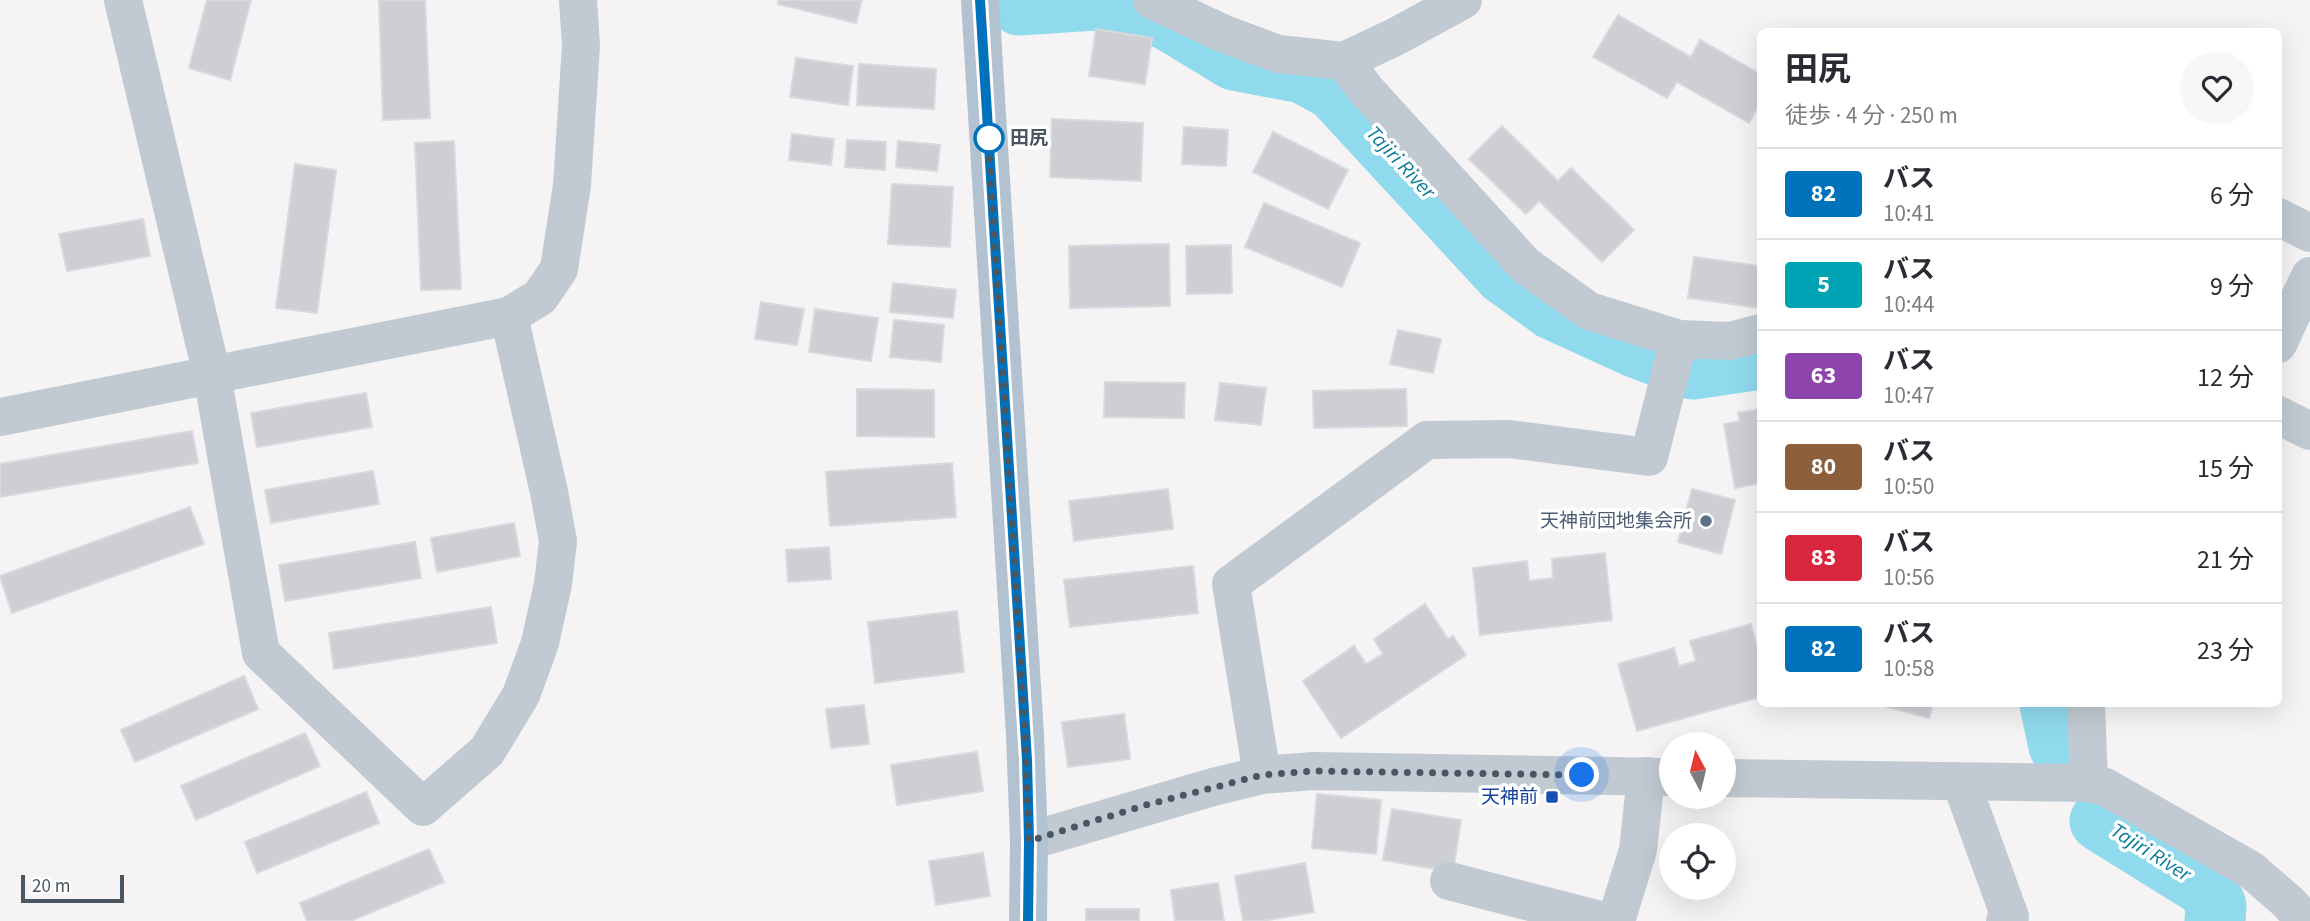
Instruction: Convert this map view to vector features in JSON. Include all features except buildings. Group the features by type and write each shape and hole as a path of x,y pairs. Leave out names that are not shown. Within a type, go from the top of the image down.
{"main road":[{"path":"980,0 1025,735 1029,841 1028,921"}],"street":[{"path":"122,0 212,375 261,653 423,807 487,751 521,695 540,643 553,584 558,541 509,316"},
{"path":"0,417 509,316 540,297 559,269 572,185 581,45 578,0"},
{"path":"1152,0 1222,33 1278,54 1344,61 1463,0"},
{"path":"1344,61 1366,90 1525,265 1589,311 1675,356 1757,334"},
{"path":"2282,219 2310,233"},
{"path":"2282,336 2310,276"},
{"path":"1262,775 1231,584 1427,440 1509,439 1649,457 1675,356"},
{"path":"2282,417 2310,431"},
{"path":"2086,707 2090,783"},
{"path":"1029,841 1146,805 1262,775 1314,771 1658,777 1616,921"},
{"path":"1736,778 2090,783 2112,791 2251,870 2305,921"},
{"path":"1961,782 2010,916 2005,921"},
{"path":"1449,881 1604,921"}],"waterway":[{"name":"Tajiri River","path":"1019,5 1094,0 1135,6 1170,21 1234,60 1303,73 1334,90 1504,274 1552,309 1635,347 1693,369 1757,359"},
{"name":"Tajiri River","path":"2051,707 2059,746"},
{"name":"Tajiri River","path":"2100,821 2208,888 2216,906 2215,921"}],"bus line":[{"name":"82","path":"980,0 1027,760 1028,921"}],"place":[{"name":"田尻","path":"989,138"},
{"name":"天神前団地集会所","path":"1706,521"},
{"name":"天神前","path":"1552,797"}],"route":[{"path":"989,138 988,136 1028,786 1029,841 1146,805 1262,775 1314,771 1582,775"}]}
